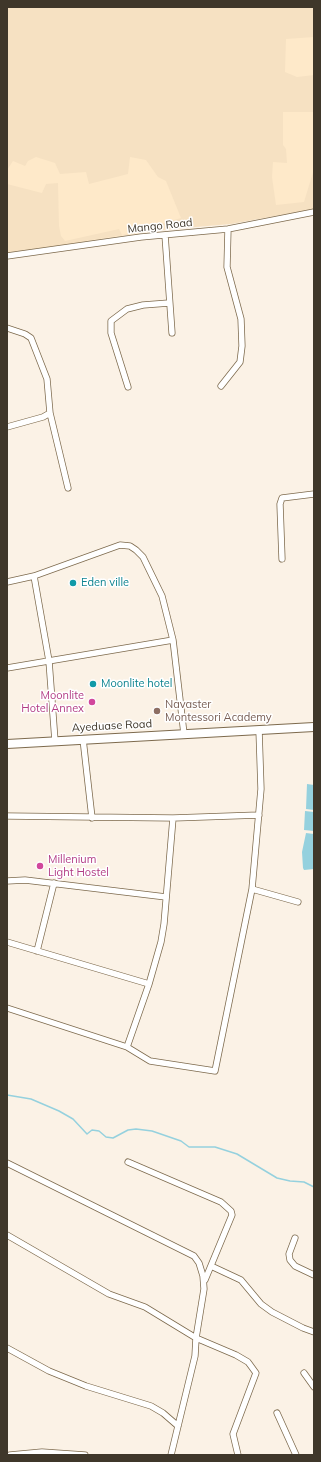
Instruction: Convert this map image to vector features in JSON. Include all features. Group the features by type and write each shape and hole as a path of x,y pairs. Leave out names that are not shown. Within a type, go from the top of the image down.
{"street":[{"name":"Mango Road","path":"7,256 165,235 228,229 314,212"},
{"path":"221,386 240,362 242,346 241,319 227,268 228,229"},
{"path":"165,235 172,333"},
{"path":"128,386 111,333 111,321 127,309 143,305 169,303"},
{"path":"7,328 19,331 31,338 47,379 50,413 68,488"},
{"path":"7,427 43,417 50,413"},
{"path":"282,559 280,504 282,498 314,494"},
{"path":"7,582 34,576 120,545 130,546 143,557 162,596 173,640 184,734"},
{"path":"34,576 49,662 55,741"},
{"path":"7,668 173,640"},
{"name":"Ayeduase Road","path":"7,744 314,727"},
{"path":"7,1008 127,1047 150,1061 215,1071 252,889 259,815 261,774 259,730"},
{"path":"83,739 92,818"},
{"path":"7,816 173,818 259,815"},
{"path":"127,1047 149,984 161,942 173,818"},
{"path":"7,881 25,880 166,897"},
{"path":"37,951 54,884"},
{"path":"252,889 298,902"},
{"path":"7,942 149,984"},
{"path":"128,1162 215,1200 231,1210 232,1215 204,1283 196,1338 195,1356 171,1455"},
{"path":"7,1163 194,1256 201,1268 204,1283"},
{"path":"7,1235 109,1294 145,1307 196,1338 244,1359 256,1373 233,1434 238,1455"},
{"path":"296,1238 289,1254 290,1260 295,1266 314,1274"},
{"path":"211,1266 241,1280 261,1304 272,1312 314,1332"},
{"path":"7,1348 55,1374 152,1406 178,1426"},
{"path":"304,1373 314,1387"},
{"path":"277,1413 296,1455"},
{"path":"10,1455 42,1452 85,1455"}],"shaded area":[{"path":"7,7 314,7 314,206 7,254"},
{"path":"7,7 314,7 314,37 286,39 285,72 297,77 314,75 314,112 283,112 283,145 286,149 287,163 273,162 272,177 276,205 304,202 314,169 314,209 231,224 149,231 7,253 7,184 42,193 46,184 58,183 59,226 61,236 65,241 119,229 122,235 181,218 166,181 158,177 146,160 130,157 128,174 89,184 86,172 60,174 55,163 36,157 28,161 25,166 13,161 7,170"}],"water":[{"path":"307,784 314,785 314,810 306,809"},
{"path":"305,811 314,812 314,831 304,830"},
{"path":"306,833 314,834 314,869 304,870 302,852"}],"waterway":[{"path":"7,1095 31,1099 59,1111 73,1119 87,1134 92,1130 99,1131 106,1137 113,1138 128,1130 136,1129 152,1131 181,1141 189,1147 215,1147 237,1154 277,1178 304,1182 314,1187"}],"place":[{"name":"Eden ville","path":"73,583"},
{"name":"Moonlite hotel","path":"93,684"},
{"name":"Moonlite Hotel Annex","path":"92,702"},
{"name":"Navaster Montessori Academy","path":"157,711"},
{"name":"Millenium Light Hostel","path":"40,866"}]}
